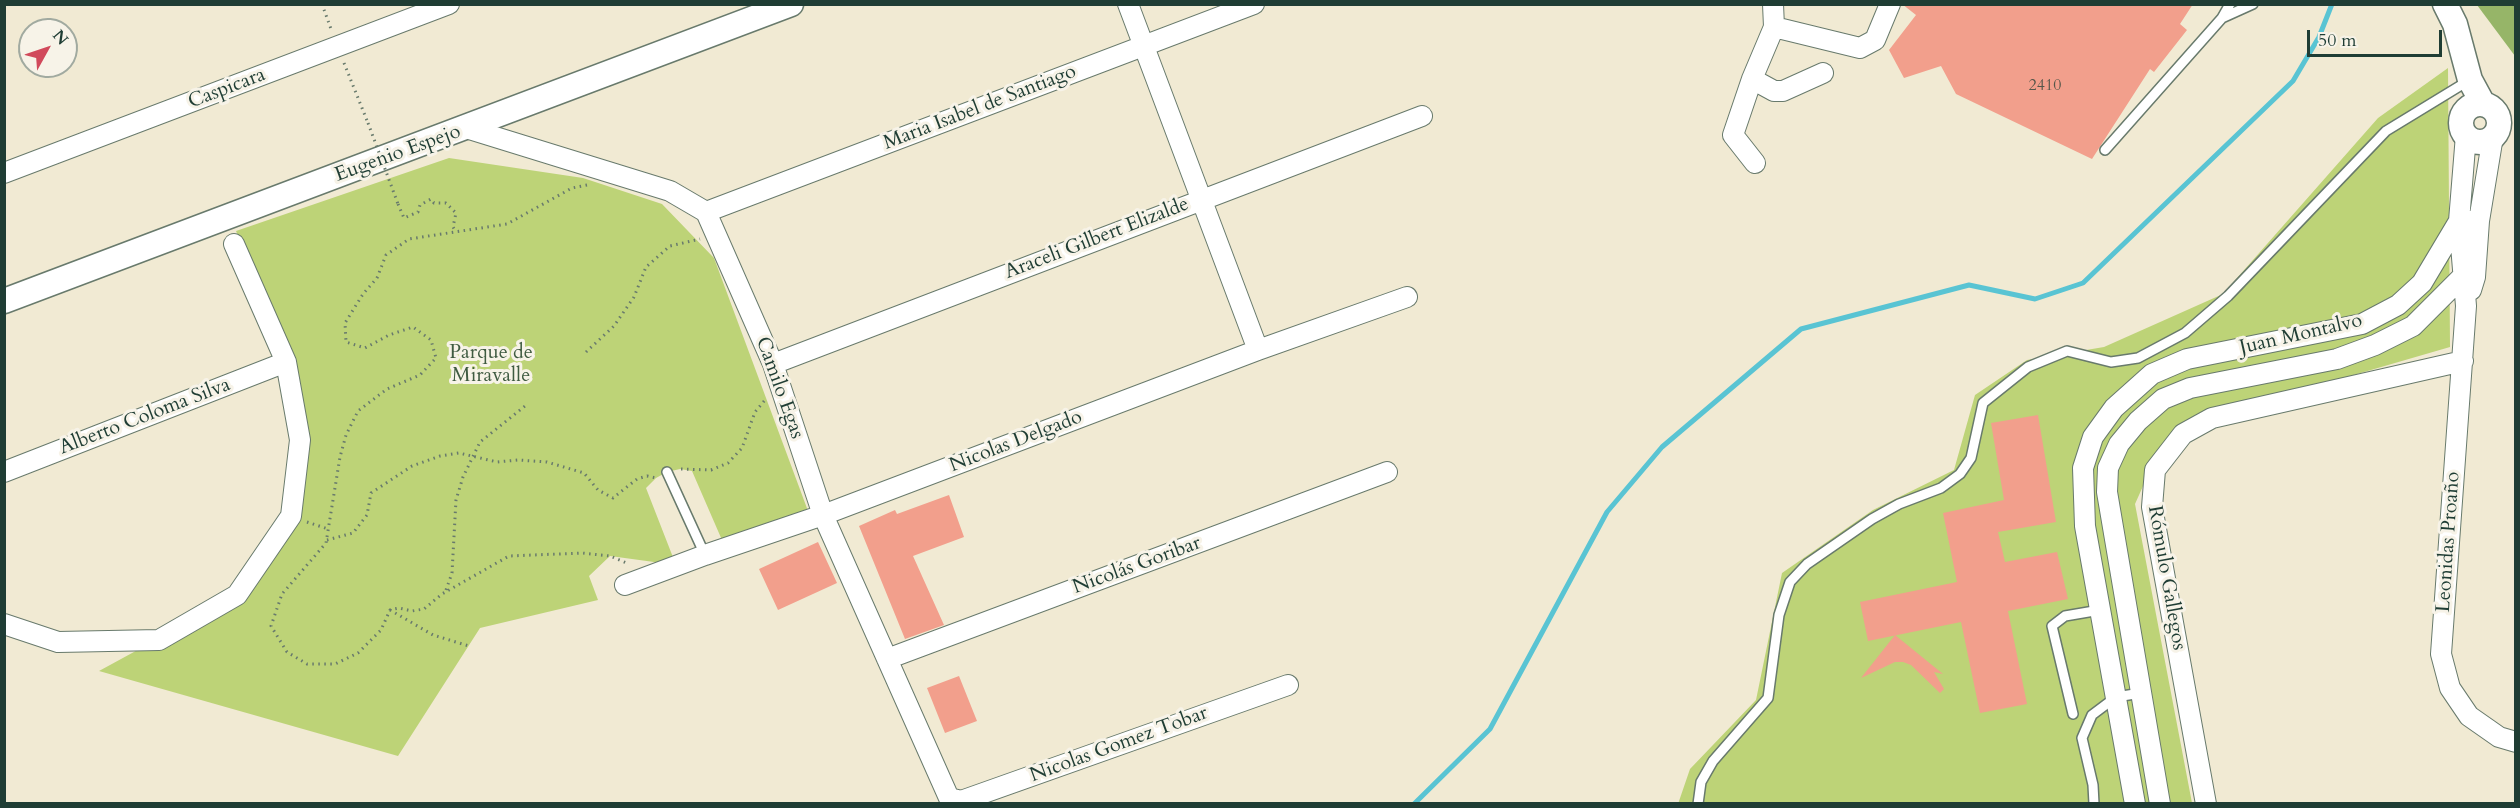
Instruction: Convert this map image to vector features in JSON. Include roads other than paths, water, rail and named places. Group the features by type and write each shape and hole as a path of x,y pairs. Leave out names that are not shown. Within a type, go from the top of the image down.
{"street":[{"name":"Caspicara","path":"4,172 448,4"},
{"name":"Eugenio Espejo","path":"4,301 791,4"},
{"path":"1128,4 1257,350"},
{"name":"Maria Isabel de Santiago","path":"706,212 1254,4"},
{"path":"1755,163 1734,135 1752,79 1774,27 1773,4"},
{"path":"1774,27 1860,48 1875,40 1890,4"},
{"path":"2445,4 2455,24 2475,106"},
{"path":"1752,79 1774,91 1783,91 1823,73"},
{"path":"2475,106 2498,115 2502,132 2486,141 2478,142 2466,135 2461,121 2475,106"},
{"name":"Araceli Gilbert Elizalde","path":"773,364 1422,116"},
{"path":"466,128 670,191 706,212"},
{"name":"Leonidas Proaño","path":"2502,132 2479,221 2469,277 2441,654 2450,688 2469,716 2499,737 2516,742"},
{"name":"Leonidas Proaño","path":"2466,135 2459,221 2469,277"},
{"name":"Camilo Egas","path":"706,212 773,364 823,515 949,798"},
{"path":"2459,221 2479,221"},
{"name":"Juan Montalvo","path":"2135,804 2085,526 2083,468 2093,436 2107,418 2152,374 2187,359 2362,324 2398,305 2422,283 2459,221"},
{"path":"4,624 58,642 159,640 237,596 291,516 300,440 286,362 234,244"},
{"name":"Juan Montalvo","path":"2160,804 2107,492 2108,468 2119,444 2138,421 2163,399 2190,388 2337,359 2375,345 2413,326 2469,277"},
{"name":"Nicolas Delgado","path":"625,585 823,515 1257,350 1407,297"},
{"name":"Alberto Coloma Silva","path":"4,472 286,362"},
{"name":"Rómulo Gallegos","path":"2206,804 2152,507 2154,470 2183,434 2212,418 2463,362"},
{"path":"2152,374 2163,399"},
{"name":"Nicolás Goribar","path":"887,659 1387,472"},
{"name":"Nicolas Gomez Tobar","path":"949,798 961,801 1288,685"}],"lane":[{"path":"2105,150 2222,18 2230,4"},
{"path":"2222,18 2253,4"},
{"path":"1698,804 1701,782 1713,762 1768,698 1779,615 1791,582 1807,564 1872,519 1941,488 1960,474 1971,458 1983,403 2028,367 2067,351 2111,362 2138,358 2185,333 2228,297 2386,131 2470,80"},
{"path":"667,472 705,555"},
{"path":"2073,714 2052,626 2065,616 2100,610"},
{"path":"2094,804 2082,738 2092,715 2116,697 2141,693"}],"waterway":[{"path":"1414,804 1490,729 1607,512 1662,447 1801,329 1969,285 2035,299 2083,283 2293,81 2319,37 2332,4"}],"park label":[{"name":"Parque de Miravalle","path":"491,364"}]}
